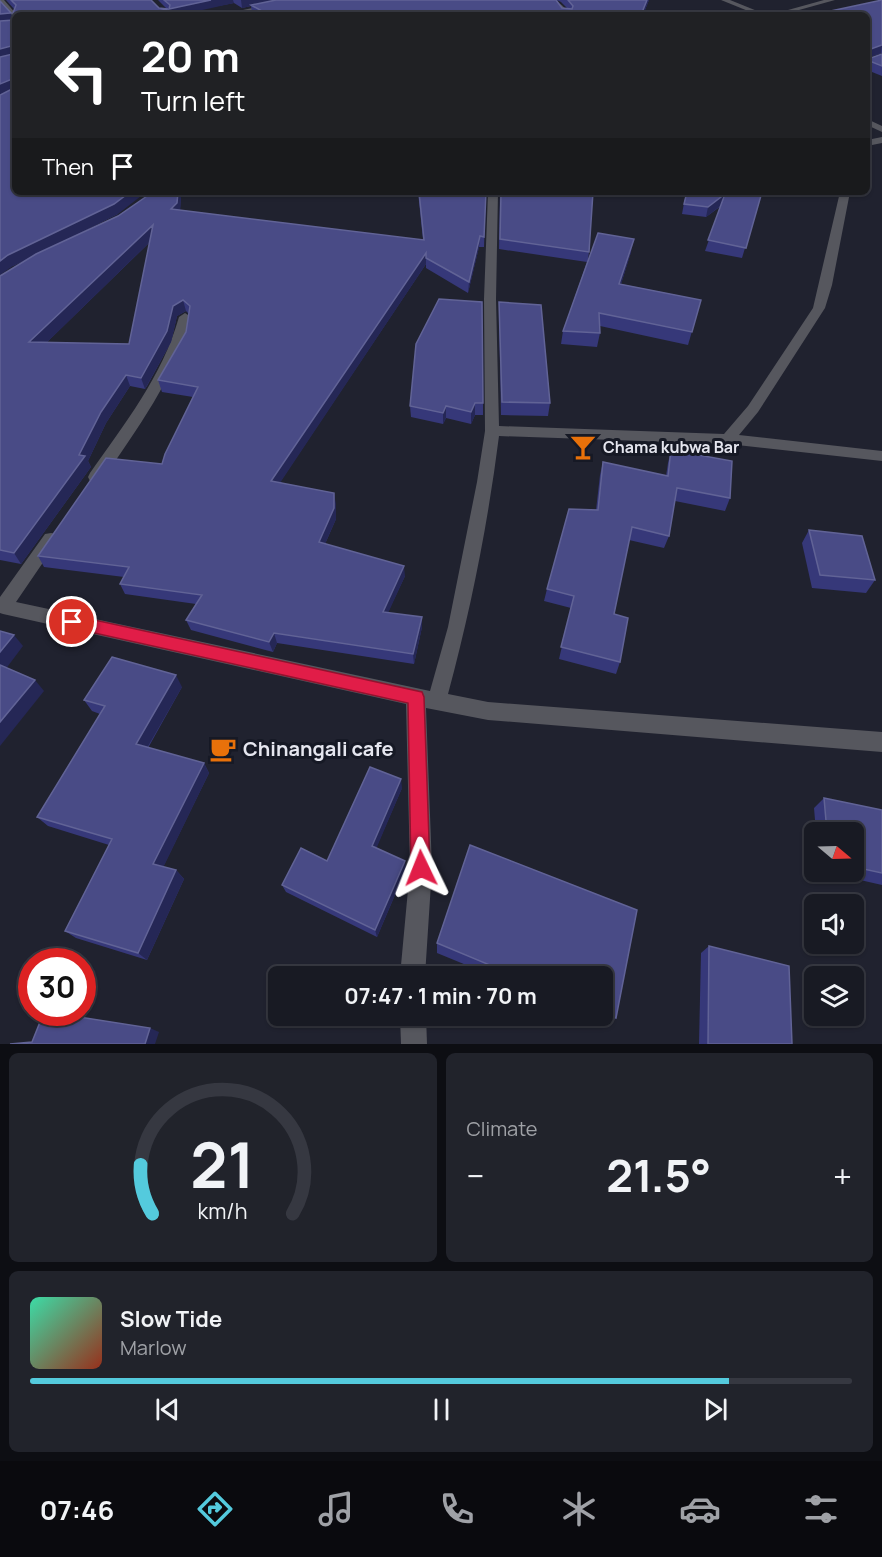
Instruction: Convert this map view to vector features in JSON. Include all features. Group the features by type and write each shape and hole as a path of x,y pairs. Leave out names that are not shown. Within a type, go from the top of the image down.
{"street":[{"path":"0,0 12,14"},
{"path":"238,12 301,0"},
{"path":"549,0 560,6 565,12"},
{"path":"724,0 756,12"},
{"path":"785,12 832,0"},
{"path":"413,966 421,868 426,699 456,627 485,482 492,431 490,299 493,195"},
{"path":"728,439 759,400 819,308 844,195"},
{"path":"84,494 155,388 180,343 185,317"},
{"path":"492,431 728,439 882,456"},
{"path":"63,522 1,607 489,711 882,742"},
{"path":"413,1026 414,1044"}],"building":[{"path":"11,0 151,0 159,8 168,9 154,12 13,12 16,5"},
{"path":"164,0 211,0 169,9 170,5"},
{"path":"276,0 556,0 562,8 572,9 573,6 568,0 647,0 642,12 264,12 251,5"},
{"path":"882,0 882,45 870,49 870,12 826,12"},
{"path":"0,1 11,13 0,14"},
{"path":"12,20 12,47 0,49 0,21"},
{"path":"12,54 12,79 0,84 0,57"},
{"path":"882,54 882,66 870,61 870,57"},
{"path":"12,89 12,195 126,195 114,204 0,261 0,95"},
{"path":"148,195 178,195 177,203 171,209 424,240 419,195 486,195 484,237 480,236 469,282 426,258 426,253 271,481 334,493 334,508 319,542 404,566 383,612 422,617 413,654 274,633 269,642 186,620 202,595 120,584 129,567 38,556 106,458 162,464 198,387 158,380 186,332 190,306 183,300 173,306 167,331 141,378 126,375 101,412 79,455 85,456 14,553 0,550 0,276 36,254 118,216","holes":["153,225 129,344 29,342"]},
{"path":"501,195 593,195 589,252 500,239"},
{"path":"686,195 724,195 708,207 684,204"},
{"path":"725,195 761,195 746,248 708,240"},
{"path":"598,233 634,239 619,284 701,300 692,332 599,313 600,333 563,331"},
{"path":"439,299 482,302 483,403 475,403 471,412 446,406 443,413 410,406 416,344"},
{"path":"499,302 541,305 550,403 502,402"},
{"path":"671,450 732,461 730,498 677,488 669,536 632,527 614,614 628,618 620,662 561,647 574,596 547,589 569,509 598,510 603,462 668,476"},
{"path":"809,530 862,536 875,580 820,575"},
{"path":"0,631 14,635 0,652"},
{"path":"112,657 176,675 136,744 204,763 153,864 176,870 138,953 65,931 112,839 37,817 105,706 84,700"},
{"path":"0,665 35,680 0,722"},
{"path":"370,767 401,779 372,846 405,861 375,930 282,885 301,848 327,861"},
{"path":"824,798 882,810 882,873 864,869 864,822 826,822"},
{"path":"470,845 637,910 616,1018 613,1017 613,966 492,966 437,943"},
{"path":"709,946 789,966 792,1044 708,1044"},
{"path":"96,1020 150,1028 145,1044 10,1044 32,1042 38,1026 96,1026"}],"place":[{"name":"Chama kubwa Bar","path":"583,447"},
{"name":"Chinangali cafe","path":"223,749"}],"route":[{"path":"72,622 416,697 421,868"}]}
